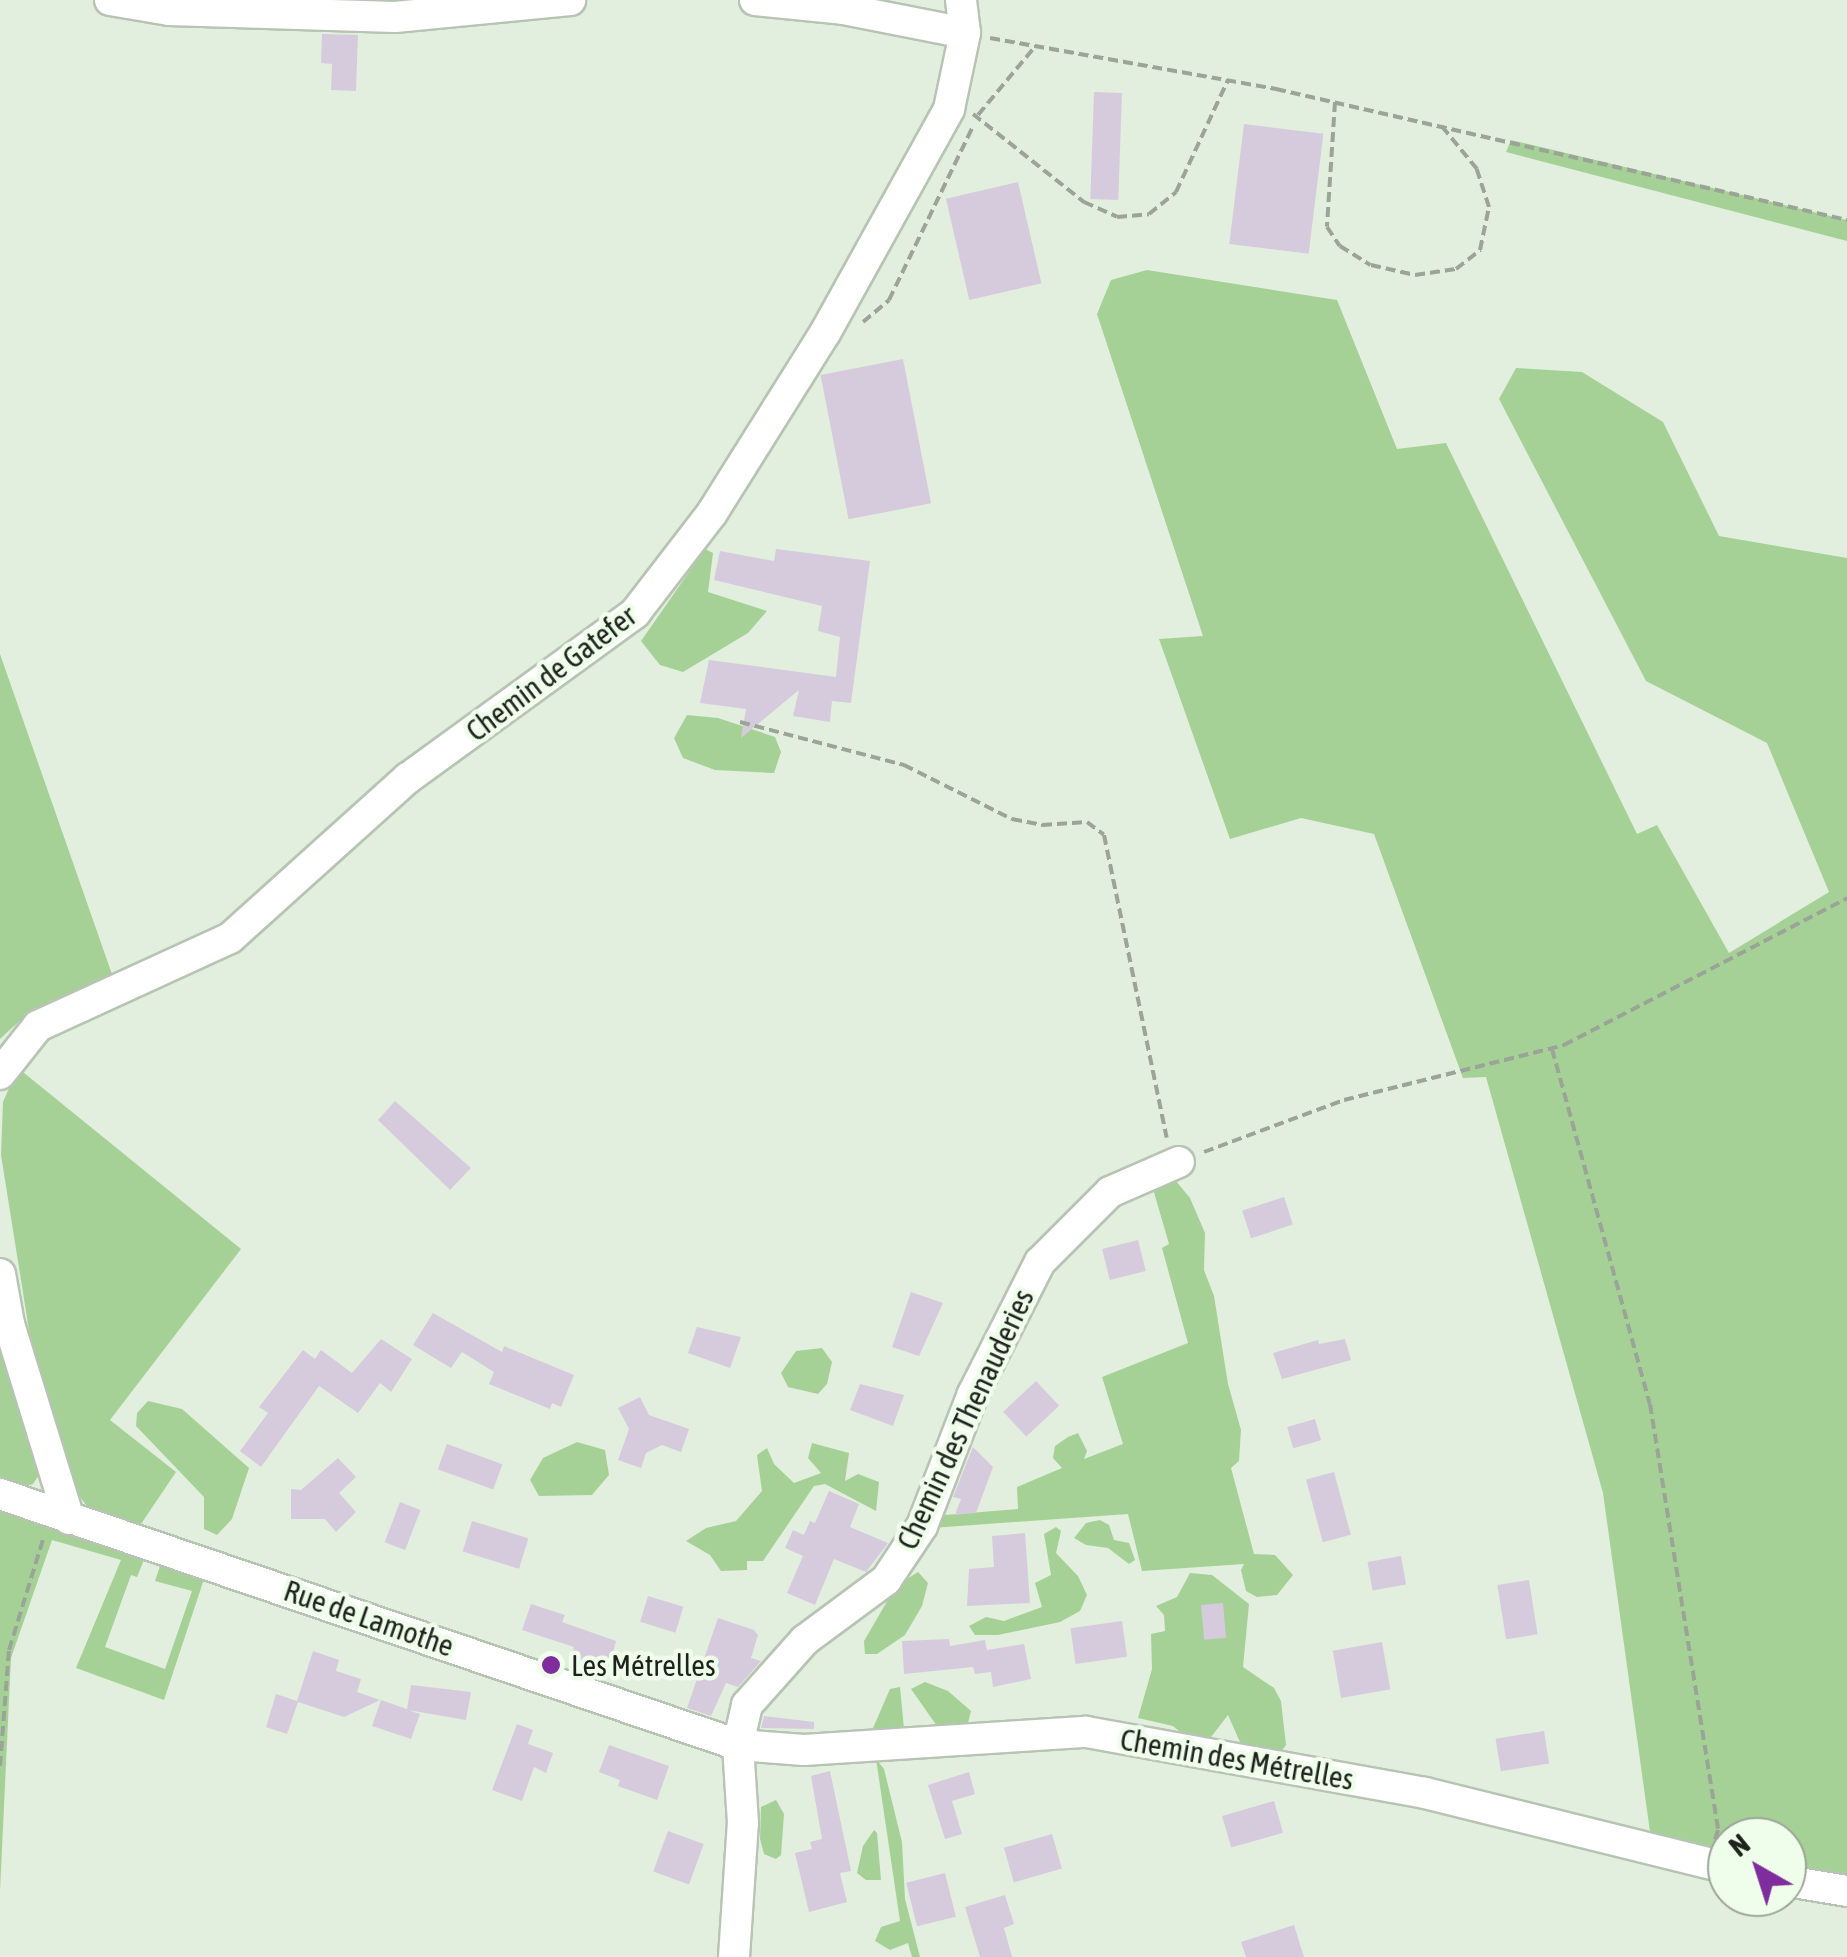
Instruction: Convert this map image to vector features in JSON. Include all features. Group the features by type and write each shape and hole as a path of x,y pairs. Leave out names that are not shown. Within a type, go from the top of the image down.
{"street":[{"path":"110,0 169,10 420,17 570,0"},
{"path":"755,0 843,10 966,33"},
{"name":"Chemin de Gatefer","path":"0,1074 38,1026 230,938 408,778 636,613 712,513 963,112 966,33 961,0"},
{"name":"Chemin des Thenauderies","path":"738,1745 747,1705 805,1640 886,1580 922,1526 973,1394 1040,1262 1110,1192 1179,1162"},
{"path":"0,1274 36,1507"},
{"name":"Rue de Lamothe","path":"36,1507 738,1745"},
{"name":"Chemin des Métrelles","path":"738,1745 804,1750 1086,1732 1426,1793 1707,1863"},
{"path":"734,1957 743,1823 738,1745"},
{"path":"1807,1885 1847,1892"}],"path":[{"path":"966,33 1228,80 1440,124 1847,220"},
{"path":"825,333 858,326 889,300 963,112 1034,47"},
{"path":"963,112 1084,202 1117,218 1149,214 1176,192 1228,80"},
{"path":"1335,102 1327,227 1340,246 1371,265 1416,275 1456,270 1480,250 1489,207 1477,169 1440,124"},
{"path":"740,722 904,765 1012,819 1042,825 1087,822 1104,836 1168,1146 1179,1162 1252,1131 1344,1100 1552,1049 1847,898"},
{"path":"1552,1049 1650,1404 1716,1817"},
{"path":"0,1766 10,1650 36,1507"}],"green space":[{"path":"1511,140 1847,220 1847,241 1506,152"},
{"path":"1147,270 1337,300 1397,449 1446,443 1637,834 1657,825 1729,953 1829,892 1767,743 1646,681 1499,399 1516,368 1582,372 1663,422 1719,536 1847,558 1847,1882 1807,1876 1807,1817 1707,1817 1707,1855 1651,1839 1603,1493 1486,1077 1463,1078 1374,834 1301,818 1230,839 1159,639 1203,636 1097,314 1111,280"},
{"path":"705,549 713,553 708,592 767,611 748,633 683,672 660,665 641,641"},
{"path":"0,654 114,980 27,1014 0,1039"},
{"path":"687,715 718,718 775,737 781,752 774,773 715,770 683,758 674,738"},
{"path":"18,1068 241,1249 110,1420 176,1472 137,1530 92,1513 80,1497 32,1349 1,1155 3,1102"},
{"path":"1175,1180 1190,1198 1205,1233 1204,1270 1214,1296 1228,1384 1241,1430 1239,1461 1231,1468 1254,1554 1275,1555 1293,1575 1277,1595 1257,1597 1246,1591 1241,1570 1244,1564 1142,1571 1128,1514 931,1528 932,1516 1018,1509 1017,1487 1062,1468 1053,1458 1055,1446 1068,1437 1078,1433 1087,1451 1084,1459 1123,1444 1102,1377 1188,1343 1162,1248 1169,1244 1151,1182"},
{"path":"0,1340 5,1368 31,1422 41,1472 33,1484 18,1489 0,1478"},
{"path":"822,1348 832,1362 827,1384 818,1394 788,1387 781,1373 796,1351"},
{"path":"148,1401 182,1409 249,1468 232,1519 217,1535 204,1529 204,1497 136,1426 137,1413"},
{"path":"577,1442 605,1450 609,1475 592,1495 539,1496 530,1480 543,1458"},
{"path":"812,1443 849,1453 845,1481 858,1474 879,1482 876,1511 825,1484 814,1486 763,1561 747,1561 747,1570 721,1571 710,1555 686,1541 706,1528 736,1521 762,1491 757,1455 767,1448 774,1464 794,1483 821,1473 808,1458"},
{"path":"0,1511 146,1555 137,1577 131,1575 105,1647 165,1669 192,1591 155,1581 162,1560 206,1573 164,1700 76,1668 121,1560 52,1540 11,1658 0,1891"},
{"path":"1100,1520 1109,1525 1114,1540 1129,1543 1135,1560 1129,1564 1108,1548 1086,1545 1074,1538 1086,1523"},
{"path":"1056,1527 1061,1531 1056,1553 1078,1576 1087,1595 1080,1611 1060,1622 998,1635 975,1635 969,1626 986,1617 1004,1621 1042,1607 1035,1583 1051,1575 1044,1534"},
{"path":"918,1572 928,1583 922,1606 905,1635 877,1654 865,1654 864,1641 896,1586"},
{"path":"1190,1573 1212,1575 1249,1604 1243,1667 1274,1688 1281,1701 1286,1745 1277,1757 1243,1749 1228,1715 1208,1741 1192,1742 1173,1726 1138,1718 1152,1669 1151,1634 1165,1631 1164,1615 1156,1606 1177,1597"},
{"path":"925,1682 948,1691 971,1711 967,1727 944,1736 911,1689"},
{"path":"900,1687 904,1729 881,1739 873,1728 890,1689"},
{"path":"876,1759 884,1769 902,1842 905,1899 920,1957 912,1957 908,1943 890,1950 875,1941 881,1927 900,1921"},
{"path":"776,1800 784,1814 781,1855 776,1859 764,1854 760,1839 761,1807"},
{"path":"874,1830 881,1880 866,1880 857,1873 863,1846"}],"building":[{"path":"322,34 358,35 356,91 331,90 332,64 321,63"},
{"path":"1094,92 1122,93 1118,200 1090,199"},
{"path":"1244,124 1323,134 1309,254 1229,244"},
{"path":"1018,182 1041,283 969,300 946,199"},
{"path":"903,359 931,503 849,519 821,375"},
{"path":"776,549 870,561 851,703 832,701 830,722 793,716 799,690 741,738 746,709 700,703 709,660 836,677 840,637 818,631 822,606 714,580 720,551 774,561"},
{"path":"395,1101 471,1168 450,1190 378,1120"},
{"path":"1284,1197 1293,1225 1251,1238 1242,1211"},
{"path":"1138,1240 1146,1271 1110,1280 1102,1249"},
{"path":"911,1292 943,1303 919,1356 892,1347"},
{"path":"433,1313 502,1352 504,1346 574,1375 561,1407 552,1403 550,1409 489,1384 494,1372 462,1352 451,1368 413,1345"},
{"path":"697,1327 741,1337 730,1368 688,1353"},
{"path":"381,1339 412,1359 391,1392 380,1383 358,1413 319,1386 261,1467 240,1451 268,1413 259,1407 303,1350 315,1359 321,1350 352,1373"},
{"path":"1345,1339 1351,1360 1282,1379 1273,1353 1318,1340 1319,1344"},
{"path":"1036,1381 1059,1406 1026,1437 1003,1412"},
{"path":"860,1384 904,1395 893,1426 850,1410"},
{"path":"640,1397 649,1415 689,1429 681,1452 662,1445 646,1453 641,1468 618,1460 629,1429 618,1408"},
{"path":"1315,1419 1321,1440 1293,1448 1287,1427"},
{"path":"447,1444 502,1464 493,1490 438,1469"},
{"path":"973,1447 993,1467 976,1513 955,1515 961,1499 953,1497"},
{"path":"338,1458 356,1477 339,1493 356,1512 336,1532 325,1519 291,1519 291,1489 301,1490"},
{"path":"1334,1472 1351,1535 1323,1542 1306,1480"},
{"path":"829,1491 859,1504 850,1527 888,1543 866,1572 834,1559 815,1605 787,1593 803,1556 785,1548 793,1530 804,1535 810,1521 815,1523"},
{"path":"400,1502 421,1510 405,1550 385,1542"},
{"path":"472,1521 528,1538 519,1569 463,1552"},
{"path":"1025,1533 1030,1603 967,1606 969,1569 994,1567 992,1536"},
{"path":"1401,1556 1406,1585 1373,1590 1368,1562"},
{"path":"1529,1580 1538,1634 1506,1639 1497,1585"},
{"path":"648,1596 683,1607 675,1633 640,1622"},
{"path":"1223,1603 1226,1638 1204,1640 1201,1605"},
{"path":"531,1604 565,1615 562,1622 616,1641 607,1674 569,1665 574,1647 522,1630"},
{"path":"718,1618 754,1630 758,1635 751,1658 761,1661 738,1687 726,1683 711,1716 687,1708"},
{"path":"1122,1621 1127,1657 1076,1664 1071,1628"},
{"path":"949,1639 950,1646 985,1640 987,1650 1024,1644 1031,1679 993,1687 991,1672 975,1674 973,1667 904,1674 902,1641"},
{"path":"1382,1642 1390,1689 1341,1698 1333,1651"},
{"path":"313,1651 339,1660 336,1671 361,1679 357,1692 380,1700 344,1717 298,1702 287,1734 266,1727 276,1694 297,1701"},
{"path":"411,1685 471,1692 466,1720 408,1710 420,1714 411,1739 372,1726 381,1700 407,1709"},
{"path":"764,1716 814,1722 814,1729 761,1728"},
{"path":"517,1724 533,1730 528,1744 553,1753 546,1773 534,1767 522,1801 492,1790"},
{"path":"1544,1731 1549,1764 1501,1771 1496,1739"},
{"path":"609,1745 669,1766 657,1800 618,1786 620,1780 599,1772"},
{"path":"830,1771 851,1871 840,1873 847,1902 809,1912 795,1853 812,1849 810,1842 822,1839 811,1776"},
{"path":"969,1772 975,1794 952,1801 962,1834 945,1839 928,1785"},
{"path":"1274,1801 1283,1833 1231,1848 1222,1816"},
{"path":"668,1831 704,1844 689,1884 653,1871"},
{"path":"1052,1834 1062,1869 1014,1882 1004,1848"},
{"path":"945,1873 956,1917 917,1926 906,1883"},
{"path":"1005,1895 1014,1924 1004,1928 1012,1957 980,1957 965,1907"},
{"path":"1294,1925 1304,1957 1246,1957 1241,1942"}],"place":[{"name":"Les Métrelles","path":"551,1665"}]}
